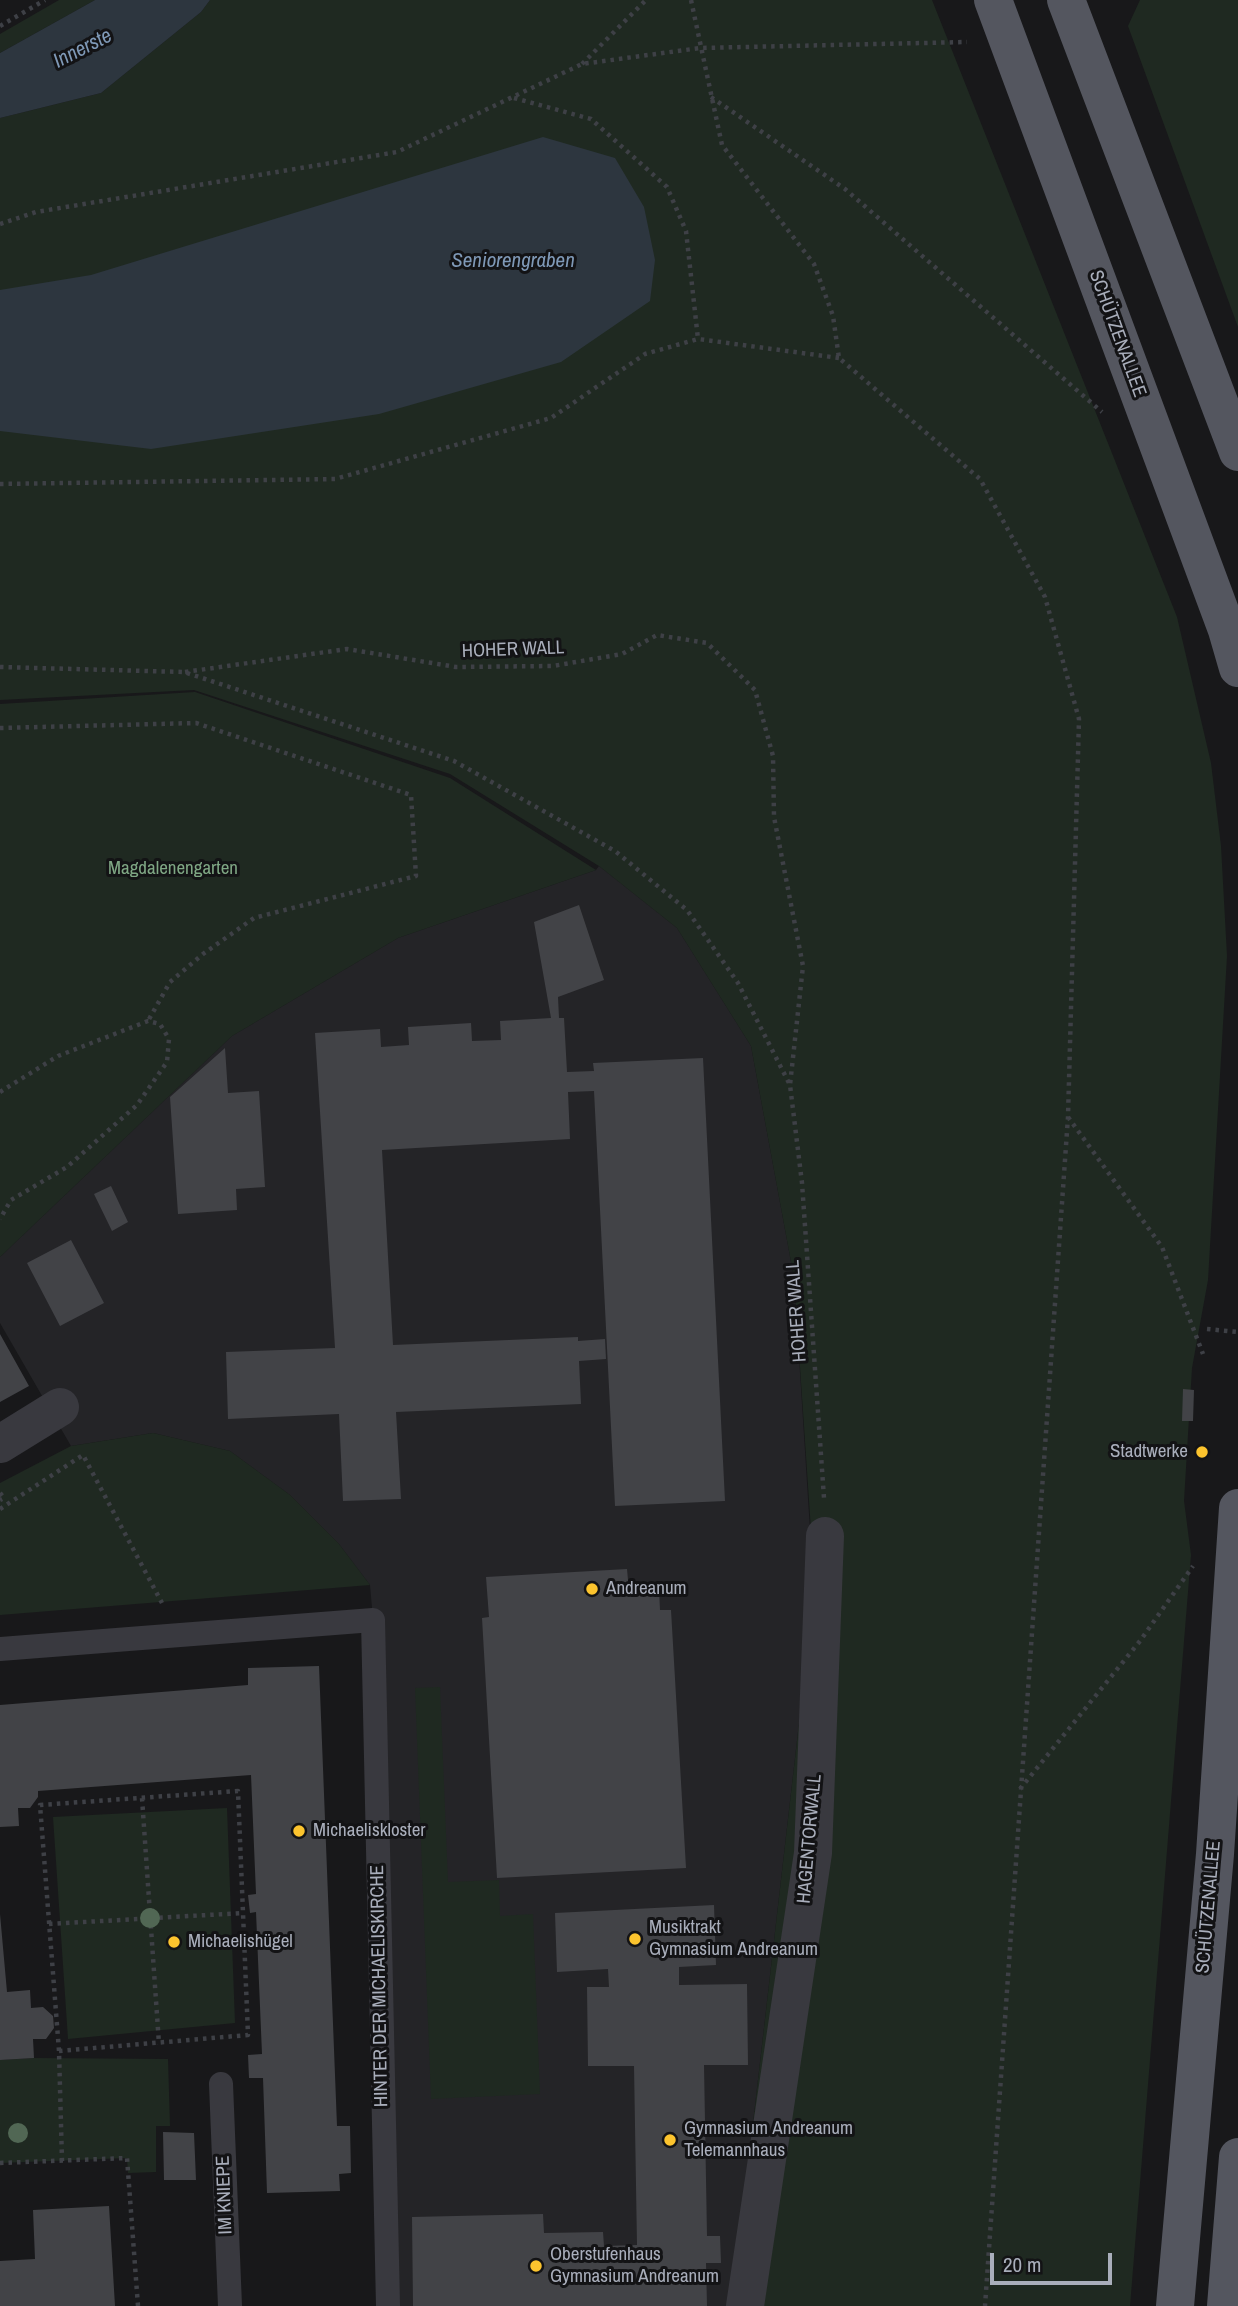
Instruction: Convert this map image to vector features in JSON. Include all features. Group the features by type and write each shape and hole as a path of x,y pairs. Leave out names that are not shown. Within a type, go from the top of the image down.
{"main road":[{"name":"SCHÜTZENALLEE","path":"993,0 1227,630 1238,668"},
{"path":"1066,0 1238,452"},
{"name":"SCHÜTZENALLEE","path":"1174,2306 1214,1854 1238,1508"},
{"path":"1226,2306 1238,2157"}],"street":[{"path":"0,1444 60,1407"},
{"name":"HAGENTORWALL","path":"745,2306 813,1853 825,1536"}],"lane":[{"name":"HINTER DER MICHAELISKIRCHE","path":"0,1649 373,1620 387,2306"},
{"name":"IM KNIEPE","path":"221,2084 230,2306"}],"path":[{"path":"0,26 45,0"},
{"path":"582,64 646,0"},
{"path":"691,0 722,145 814,264 833,316 839,358"},
{"path":"0,225 36,212 397,152 582,64 700,48 975,42"},
{"path":"711,96 845,189 1110,419"},
{"path":"513,97 591,119 667,187 687,231 698,339"},
{"path":"0,484 335,479 551,418 645,354 698,339 839,358 981,479 1045,597 1079,719 1068,1117 985,2306"},
{"name":"HOHER WALL","path":"0,667 184,672 347,649 456,667 553,666 622,654 657,635 707,643 755,690 773,757 774,817 803,966 790,1085 802,1183 825,1536"},
{"name":"HOHER WALL","path":"184,672 454,761 615,851 687,910 737,983 790,1085"},
{"path":"0,728 196,723 411,795 416,876 254,918 203,954 170,982 148,1021"},
{"path":"0,1092 58,1056 148,1021 160,1024 169,1039 167,1062 137,1105 67,1167 11,1200 0,1219"},
{"path":"1068,1117 1162,1247 1203,1354"},
{"path":"1207,1329 1238,1332"},
{"path":"0,1509 83,1455 179,1635"},
{"path":"0,1493 4,1499 0,1500"},
{"path":"1020,1790 1140,1640 1201,1555"},
{"path":"59,2051 248,2035 238,1791 40,1805 59,2051 62,2161"},
{"path":"142,1798 159,2044"},
{"path":"49,1924 243,1913"},
{"path":"0,2163 127,2158 138,2306"}],"shaded area":[{"name":"Andreanum","path":"599,866 677,928 751,1046 794,1278 814,1593 732,2306 382,2306 376,1654 370,1585 339,1544 290,1495 230,1451 153,1433 71,1446 0,1323 0,1257 232,1036 398,938 596,870"}],"green space":[{"path":"59,0 95,0 0,53 0,34"},
{"path":"210,0 932,0 1177,617 1211,763 1221,846 1227,956 1208,1280 1192,1368 1184,1501 1191,1555 1130,2306 732,2306 814,1593 794,1278 751,1046 677,928 599,866 450,774 194,690 0,700 0,118 101,93 201,12"},
{"path":"1140,0 1238,0 1238,327 1128,26"},
{"name":"Magdalenengarten","path":"195,692 450,778 596,870 398,938 232,1036 0,1257 0,704"},
{"path":"153,1433 230,1451 290,1495 339,1544 370,1585 0,1615 0,1483 71,1446"},
{"path":"440,1687 448,1882 499,1880 500,1916 533,1914 540,2094 431,2099 415,1688"},
{"path":"227,1808 235,2023 68,2039 53,1817"},
{"path":"168,2059 170,2126 156,2126 156,2172 128,2173 127,2158 0,2163 0,2060"}],"water":[{"name":"Innerste","path":"95,0 210,0 201,12 101,93 0,118 0,53"},
{"name":"Seniorengraben","path":"543,137 615,158 644,207 655,260 650,301 561,362 379,414 151,449 0,431 0,290 91,275"}],"building":[{"path":"579,905 604,980 558,997 559,1018 564,1018 567,1072 594,1071 593,1063 703,1058 725,1501 615,1506 594,1091 568,1092 570,1139 382,1150 393,1345 578,1337 578,1341 605,1339 606,1359 579,1361 581,1404 396,1412 401,1499 343,1501 339,1414 228,1419 226,1352 335,1348 315,1033 380,1029 381,1047 409,1045 408,1027 471,1023 472,1041 501,1040 500,1021 551,1018 534,922"},
{"path":"225,1048 228,1093 259,1091 265,1187 236,1189 237,1210 178,1214 170,1097"},
{"path":"111,1186 128,1222 112,1231 94,1194"},
{"path":"71,1240 104,1303 60,1326 27,1263"},
{"path":"0,1334 29,1386 0,1402"},
{"path":"1183,1389 1194,1390 1193,1421 1182,1421"},
{"path":"627,1569 629,1591 659,1589 660,1610 671,1610 686,1868 497,1878 482,1618 489,1617 486,1577"},
{"path":"319,1666 337,2126 350,2126 351,2173 339,2174 340,2191 267,2193 263,2078 249,2078 248,2055 262,2054 256,1912 250,1913 248,1895 256,1894 251,1775 38,1791 38,1797 30,1808 18,1808 19,1826 0,1827 0,1705 248,1685 248,1668"},
{"name":"Gymnasium Andreanum Telemannhaus","path":"714,1905 716,1965 679,1967 679,1985 747,1984 748,2065 704,2065 707,2236 720,2236 721,2263 706,2263 707,2306 413,2306 412,2217 543,2214 544,2233 603,2232 604,2246 637,2245 634,2066 588,2066 587,1987 609,1987 608,1969 557,1972 555,1913"},
{"path":"0,1914 7,1992 30,1990 31,2008 43,2007 53,2016 54,2028 46,2039 33,2039 34,2058 0,2060"},
{"path":"163,2132 194,2133 196,2180 164,2180"},
{"path":"109,2206 115,2306 0,2306 0,2261 35,2259 33,2210"}],"place":[{"name":"Stadtwerke","path":"1202,1452"},
{"name":"Andreanum","path":"592,1589"},
{"name":"Michaeliskloster","path":"299,1831"},
{"name":"Musiktrakt Gymnasium Andreanum","path":"635,1939"},
{"name":"Michaelishügel","path":"174,1942"},
{"name":"Gymnasium Andreanum Telemannhaus","path":"670,2140"},
{"name":"Oberstufenhaus Gymnasium Andreanum","path":"536,2266"}]}
